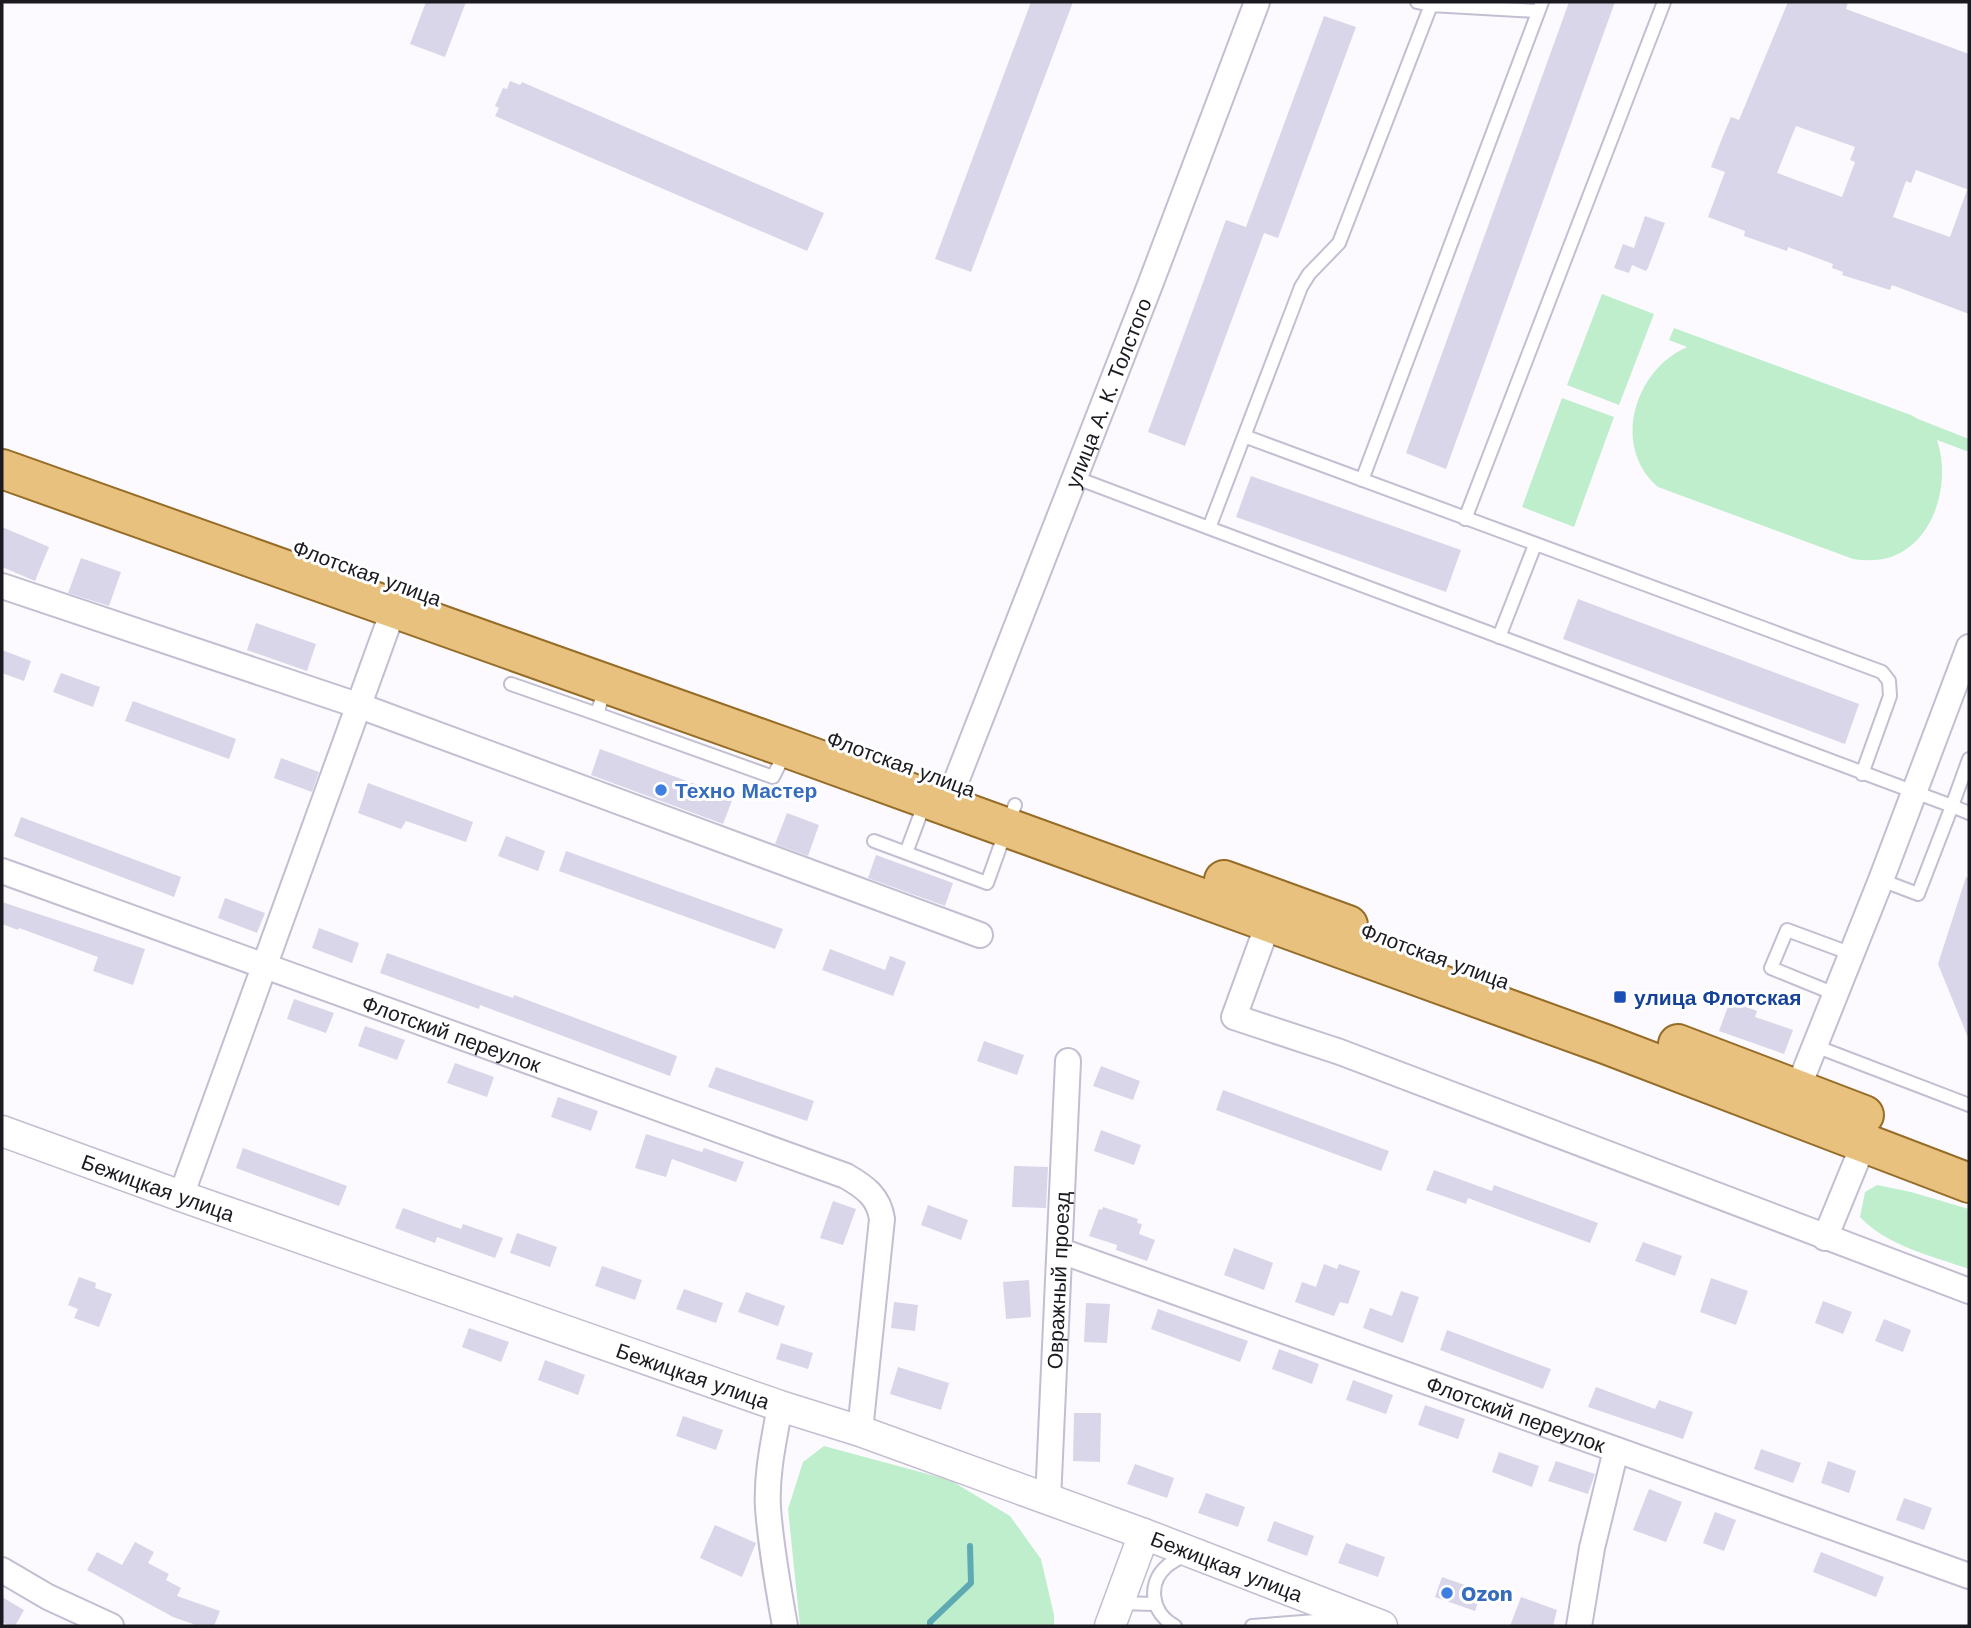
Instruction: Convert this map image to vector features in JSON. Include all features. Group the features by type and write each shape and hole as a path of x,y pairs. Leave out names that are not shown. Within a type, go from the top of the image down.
{"main road":[{"name":"Флотская улица","path":"2,445 359,570 941,791 1793,1101 1864,1143 1969,1183"},
{"name":"Флотская улица","path":"2,469 394,608 602,699 941,791"},
{"name":"Флотская улица","path":"1010,816 1268,924 1605,1044 1969,1157"}],"street":[{"name":"улица А. К. Толстого","path":"941,791 1074,477 1257,2"},
{"path":"2,586 360,706 980,935"},
{"path":"181,1196 394,608"},
{"path":"1793,1101 1881,880 1969,646"},
{"name":"Флотский переулок","path":"2,871 846,1176 864,1187 876,1199 882,1219 860,1431"},
{"path":"1268,924 1234,1017 1353,1057 1969,1291"},
{"name":"Овражный проезд","path":"1048,1500 1068,1061"},
{"name":"Бежицкая улица","path":"2,1131 780,1406 860,1431 1144,1534 1372,1622"},
{"path":"1825,1238 1864,1143"},
{"name":"Флотский переулок","path":"1061,1251 1969,1576"},
{"path":"780,1406 770,1462 768,1506 785,1626"},
{"path":"1580,1626 1592,1548 1616,1450"},
{"path":"1114,1615 1144,1534"},
{"path":"2,1570 48,1597 111,1626"}],"lane":[{"path":"1362,480 1539,6 1431,5 1417,2"},
{"path":"1465,519 1664,2"},
{"path":"1209,528 1301,287 1309,274 1339,243 1431,5"},
{"path":"1244,436 1882,672 1889,681 1890,696 1862,774"},
{"path":"1074,477 1969,813"},
{"path":"1499,638 1535,545"},
{"path":"510,684 602,699"},
{"path":"1881,880 1918,894 1969,759"},
{"path":"906,853 941,791"},
{"path":"874,841 987,883 1010,816"},
{"path":"1835,995 1771,968 1787,930 1852,954"},
{"path":"1815,1046 1969,1105"},
{"path":"1175,1626 1164,1620 1154,1604 1154,1588 1166,1567 1190,1552"},
{"path":"1114,1615 1154,1604"},
{"path":"1252,1626 1372,1622"}],"green space":[{"path":"1602,294 1654,314 1619,405 1567,385"},
{"path":"1674,328 1969,439 1969,452 1937,440 1942,473 1940,491 1929,524 1919,538 1891,557 1853,559 1658,487 1644,470 1635,451 1635,411 1642,391 1654,373 1669,358 1687,347 1669,340"},
{"path":"1562,398 1614,417 1574,527 1522,507"},
{"path":"1877,1185 1969,1209 1969,1269 1897,1243 1883,1236 1860,1217 1865,1192"},
{"path":"824,1446 950,1480 1010,1516 1041,1559 1054,1626 800,1626 788,1509 803,1462"}],"building":[{"path":"426,2 466,2 445,57 410,44"},
{"path":"1031,2 1073,2 971,272 935,259"},
{"path":"1569,2 1615,2 1446,469 1406,453"},
{"path":"1788,2 1848,2 1846,9 1969,54 1969,190 1969,314 1892,285 1890,290 1842,275 1843,272 1832,268 1833,264 1788,247 1787,251 1744,236 1745,231 1708,217 1725,172 1711,167 1731,117 1739,120","holes":["1796,126 1855,147 1850,160 1855,162 1842,197 1777,173","1916,170 1967,190 1950,237 1893,217 1906,181 1911,183"]},
{"path":"1324,16 1356,27 1278,238 1264,233 1185,446 1148,432 1226,220 1246,227"},
{"path":"510,81 520,85 522,82 824,213 807,251 495,116 499,108 495,106 503,88 507,89"},
{"path":"1645,216 1665,223 1648,268 1646,271 1632,265 1629,273 1614,268 1623,244 1634,248"},
{"path":"1251,476 1461,550 1446,592 1236,517"},
{"path":"2,527 49,547 35,581 2,567"},
{"path":"81,558 121,572 109,606 68,593"},
{"path":"1578,599 1859,704 1845,744 1563,639"},
{"path":"256,623 316,644 307,671 247,650"},
{"path":"2,650 31,661 24,681 2,673"},
{"path":"61,673 100,687 93,707 53,692"},
{"path":"133,701 236,739 229,759 125,721"},
{"name":"Техно Мастер","path":"600,749 733,798 723,824 591,775"},
{"path":"281,758 319,772 312,792 274,778"},
{"path":"368,783 473,822 466,842 406,821 401,829 358,813"},
{"path":"787,813 819,825 808,856 775,844"},
{"path":"21,817 181,877 174,897 14,836"},
{"path":"506,836 545,851 538,871 498,856"},
{"path":"566,851 783,929 775,949 559,871"},
{"path":"876,855 953,883 945,906 868,878"},
{"path":"1966,877 1969,878 1969,1040 1938,964"},
{"path":"225,898 265,913 257,933 218,918"},
{"path":"2,902 145,949 133,985 93,971 98,957 2,924"},
{"path":"319,928 359,943 352,963 312,948"},
{"path":"830,949 885,970 890,956 906,962 893,996 822,970"},
{"path":"387,953 513,998 514,995 677,1056 670,1076 480,1005 479,1009 380,973"},
{"path":"294,999 334,1013 326,1033 287,1019"},
{"path":"1730,1001 1757,1011 1755,1017 1793,1030 1784,1054 1719,1031"},
{"path":"365,1026 405,1040 397,1060 358,1046"},
{"path":"984,1041 1024,1055 1017,1075 977,1061"},
{"path":"455,1063 494,1077 487,1097 447,1083"},
{"path":"1101,1066 1140,1081 1133,1100 1093,1086"},
{"path":"716,1067 814,1101 807,1121 708,1087"},
{"path":"1223,1090 1389,1151 1381,1171 1216,1110"},
{"path":"558,1097 598,1111 591,1131 551,1117"},
{"path":"1101,1130 1141,1145 1134,1165 1094,1151"},
{"path":"646,1134 702,1152 704,1148 744,1162 736,1182 672,1159 666,1177 635,1168"},
{"path":"243,1148 347,1186 339,1206 236,1168"},
{"path":"1014,1166 1048,1167 1046,1208 1012,1207"},
{"path":"1434,1170 1492,1191 1494,1185 1598,1223 1590,1243 1468,1198 1466,1204 1426,1190"},
{"path":"833,1201 856,1209 843,1245 820,1238"},
{"path":"928,1205 968,1220 961,1240 921,1225"},
{"path":"1103,1207 1138,1219 1137,1223 1142,1224 1139,1234 1155,1240 1147,1261 1116,1250 1117,1245 1089,1236 1099,1209 1102,1210"},
{"path":"403,1208 461,1229 463,1224 503,1238 495,1258 437,1237 435,1243 395,1228"},
{"path":"517,1233 557,1247 550,1267 510,1253"},
{"path":"1643,1242 1682,1256 1675,1276 1635,1261"},
{"path":"1234,1248 1273,1263 1264,1290 1224,1275"},
{"path":"1324,1264 1337,1269 1339,1264 1360,1271 1348,1304 1340,1302 1334,1316 1295,1302 1302,1282 1316,1287"},
{"path":"602,1266 642,1280 635,1300 595,1286"},
{"path":"79,1277 96,1283 95,1288 112,1294 99,1327 74,1318 78,1309 68,1305"},
{"path":"1711,1278 1748,1291 1736,1325 1700,1312"},
{"path":"1029,1280 1031,1317 1006,1319 1003,1282"},
{"path":"684,1289 723,1303 716,1323 676,1309"},
{"path":"1401,1291 1419,1297 1403,1343 1363,1328 1370,1308 1392,1316"},
{"path":"746,1292 785,1306 778,1326 738,1312"},
{"path":"1823,1301 1852,1312 1843,1334 1815,1323"},
{"path":"894,1302 918,1305 915,1331 891,1328"},
{"path":"1086,1303 1110,1304 1107,1343 1084,1342"},
{"path":"1158,1309 1248,1341 1240,1362 1151,1329"},
{"path":"1884,1319 1911,1330 1903,1352 1875,1341"},
{"path":"469,1328 509,1342 501,1362 462,1347"},
{"path":"1447,1330 1551,1369 1543,1389 1440,1350"},
{"path":"781,1343 813,1353 808,1369 776,1359"},
{"path":"1279,1349 1319,1364 1312,1384 1272,1369"},
{"path":"545,1360 585,1375 578,1395 538,1380"},
{"path":"898,1367 949,1383 941,1410 890,1394"},
{"path":"1353,1380 1393,1395 1386,1414 1346,1400"},
{"path":"1596,1387 1655,1409 1659,1400 1693,1412 1683,1439 1588,1407"},
{"path":"1425,1405 1465,1419 1458,1439 1418,1425"},
{"path":"1074,1413 1101,1413 1100,1462 1073,1461"},
{"path":"683,1416 723,1430 716,1450 676,1436"},
{"path":"1761,1449 1801,1463 1793,1483 1754,1469"},
{"path":"1499,1452 1539,1466 1532,1487 1492,1472"},
{"path":"1556,1461 1595,1474 1588,1494 1548,1481"},
{"path":"1828,1461 1856,1471 1849,1493 1821,1483"},
{"path":"1135,1464 1174,1478 1167,1498 1127,1484"},
{"path":"1649,1489 1682,1502 1666,1542 1633,1530"},
{"path":"1206,1493 1245,1507 1238,1527 1198,1513"},
{"path":"1904,1498 1932,1508 1924,1530 1896,1520"},
{"path":"1715,1512 1736,1520 1724,1551 1703,1543"},
{"path":"1274,1521 1314,1536 1307,1556 1267,1541"},
{"path":"715,1525 756,1543 742,1577 700,1558"},
{"path":"135,1542 154,1552 148,1563 169,1574 166,1580 181,1588 177,1596 220,1611 214,1626 199,1626 173,1617 87,1570 97,1552 122,1565"},
{"path":"1346,1543 1385,1557 1378,1577 1338,1563"},
{"path":"1821,1552 1884,1577 1876,1597 1813,1572"},
{"path":"1442,1577 1482,1591 1475,1611 1435,1597"},
{"path":"2,1597 24,1610 15,1626 2,1622"},
{"path":"1521,1597 1557,1610 1553,1626 1510,1626"}],"waterway":[{"path":"930,1626 930,1622 971,1583 970,1546"}],"place":[{"name":"Техно Мастер","path":"661,790"},
{"name":"улица Флотская","path":"1620,997"},
{"name":"Ozon","path":"1447,1593"}]}
